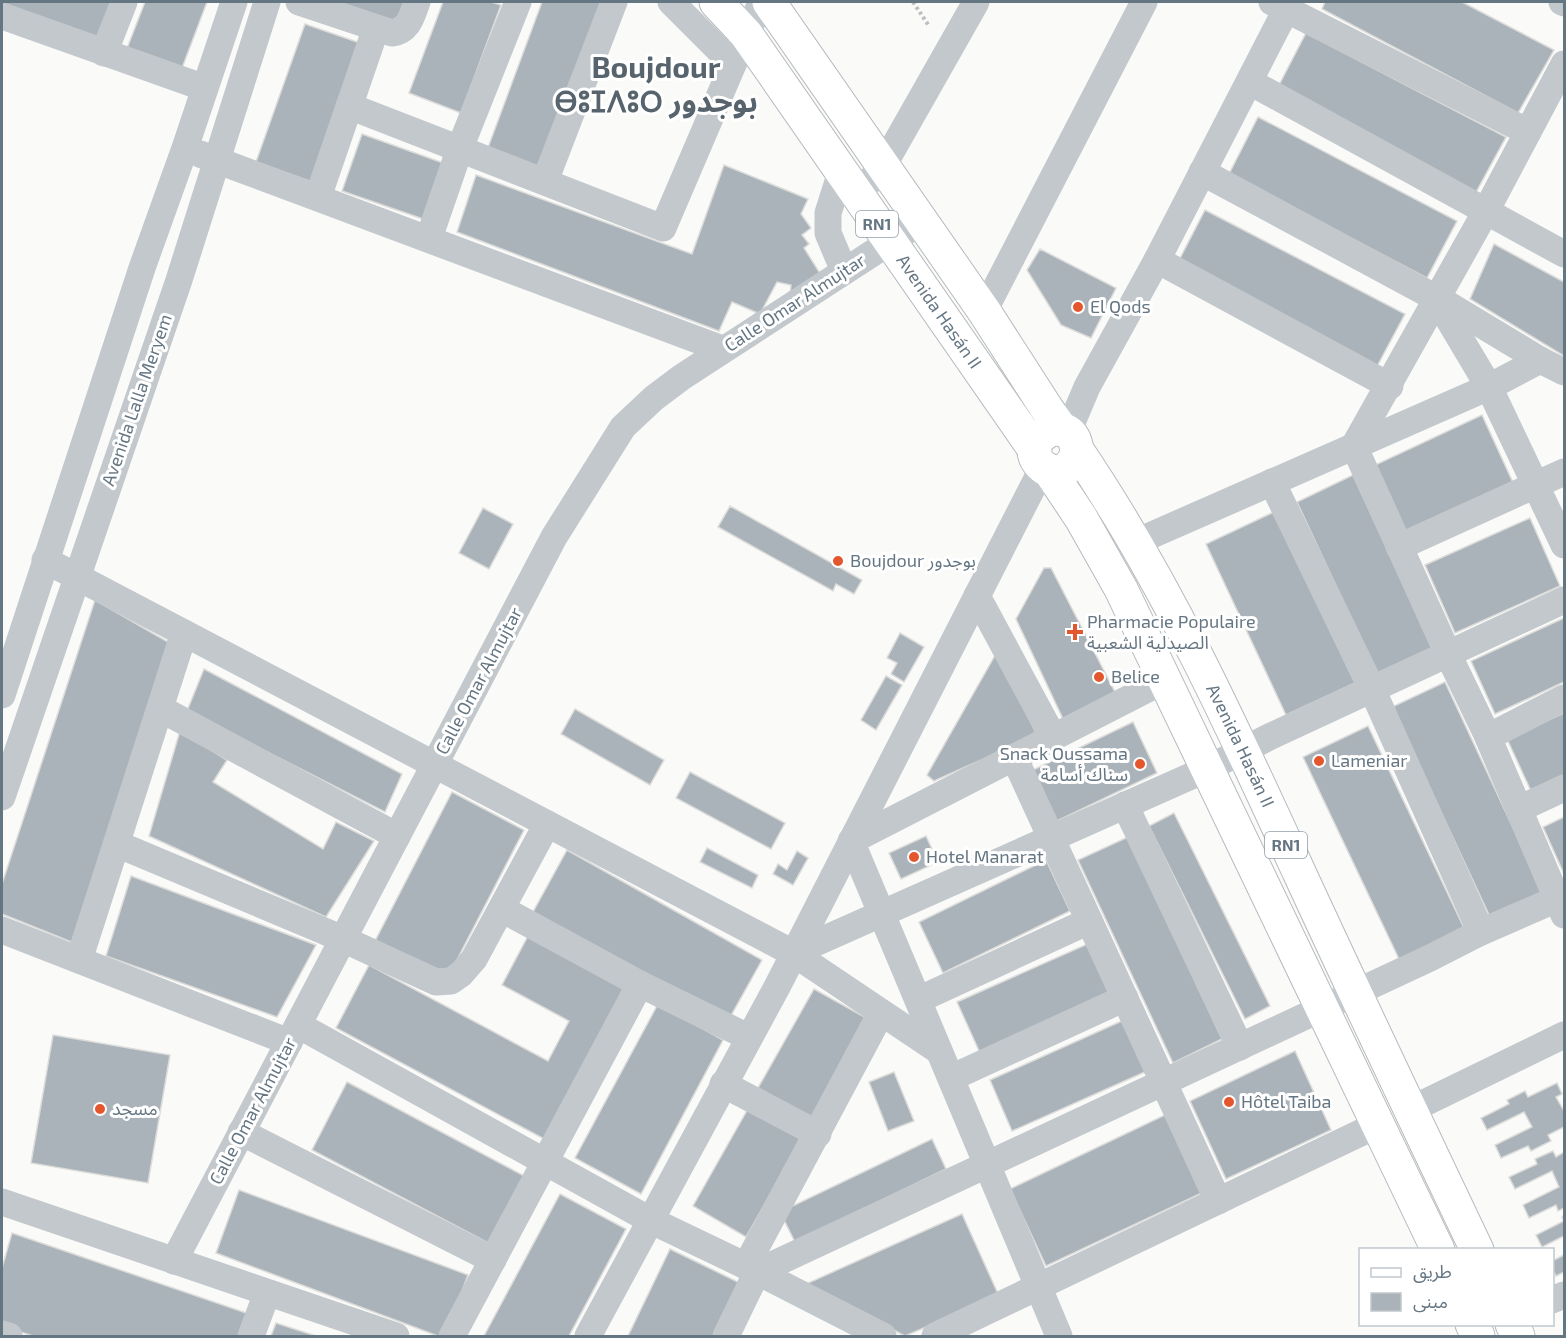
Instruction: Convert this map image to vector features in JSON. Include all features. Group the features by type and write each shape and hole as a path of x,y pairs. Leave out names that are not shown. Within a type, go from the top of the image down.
{"main road":[{"name":"Avenida Hasán II","path":"716,2 746,34 1080,518 1121,589 1437,1248"},
{"name":"Avenida Hasán II","path":"769,2 984,311 1136,542 1243,750 1476,1248"},
{"path":"1042,463 1062,471 1068,468 1076,457 1069,437"}],"street":[{"path":"104,52 124,2"},
{"name":"Avenida Lalla Meryem","path":"2,695 142,268 234,2"},
{"name":"Avenida Lalla Meryem","path":"2,798 179,280 267,2"},
{"path":"299,2 392,33 407,26 417,2"},
{"path":"429,238 460,148 518,2"},
{"path":"545,181 614,2"},
{"path":"671,2 733,64"},
{"path":"349,106 663,228 746,34 762,2"},
{"path":"844,271 828,233 828,213 849,183 883,166 976,2"},
{"path":"984,311 1144,2"},
{"path":"1069,437 1087,387 1250,82 1283,4 1528,132"},
{"path":"2,16 205,88"},
{"path":"318,197 376,28"},
{"path":"1354,446 1528,132 1561,80"},
{"path":"1250,82 1564,254"},
{"path":"185,148 217,162 429,238 722,350"},
{"path":"1202,172 1436,297 1564,372"},
{"name":"Calle Omar Almujtar","path":"174,1261 554,537 623,428 654,398 722,350 922,221"},
{"path":"1156,260 1389,386"},
{"path":"1436,297 1489,387 1564,544"},
{"path":"1136,542 1489,387 1540,360"},
{"path":"752,1269 987,1165 1322,1009 1481,932 1562,903 1354,446"},
{"path":"588,1336 778,985 977,596 1042,463"},
{"path":"1399,547 1564,472"},
{"path":"1272,482 1372,689 1481,932"},
{"path":"45,560 793,953 939,1052"},
{"path":"977,596 1053,737"},
{"path":"793,953 1207,769 1564,600"},
{"path":"79,960 184,633"},
{"path":"850,841 1165,680"},
{"path":"1488,737 1564,698"},
{"path":"161,709 397,836"},
{"path":"1014,757 1218,1201"},
{"path":"1519,808 1564,788"},
{"path":"1125,805 1240,1047"},
{"path":"117,844 343,939 436,982 444,982 451,981 468,967 548,825"},
{"path":"850,841 1059,1336"},
{"path":"502,909 640,984 748,1037"},
{"path":"918,1000 1089,921"},
{"path":"2,930 79,960 293,1034 545,1162 650,1220 752,1269 841,1327 883,1336"},
{"path":"452,1336 640,984"},
{"path":"951,1078 1125,998"},
{"path":"726,1336 752,1269 881,1012"},
{"path":"1410,1110 1564,1035"},
{"path":"723,1084 818,1134"},
{"path":"935,1336 1377,1125"},
{"path":"241,1132 493,1260"},
{"path":"2,1203 396,1336"},
{"path":"251,1336 267,1293"},
{"path":"2,1334 9,1336"}],"path":[{"path":"913,2 929,26"}],"building":[{"path":"2,2 114,2 97,46 2,11"},
{"path":"145,2 207,2 179,76 124,56"},
{"path":"326,2 409,2 400,27"},
{"path":"443,2 491,2 501,5 461,113 409,93"},
{"path":"542,2 602,2 539,173 486,153"},
{"path":"1325,2 1462,2 1554,50 1518,113 1322,9"},
{"path":"305,24 360,43 312,182 256,162"},
{"path":"1306,33 1506,137 1475,194 1277,89"},
{"path":"1258,117 1457,221 1427,278 1229,174"},
{"path":"362,134 446,164 426,220 342,191"},
{"path":"724,165 808,199 801,214 811,228 802,235 809,244 804,248 821,275 790,295 791,285 777,282 760,314 732,302 719,331 457,232 476,175 692,254"},
{"path":"1205,210 1405,314 1375,370 1176,266"},
{"path":"1494,244 1564,282 1564,356 1470,299"},
{"name":"El Qods","path":"1040,249 1116,288 1091,338 1061,325 1027,270"},
{"path":"1482,415 1515,487 1405,538 1373,466"},
{"path":"1353,475 1433,648 1377,674 1297,502"},
{"path":"730,506 862,580 854,594 836,584 833,591 718,527"},
{"path":"483,508 513,524 489,569 459,553"},
{"path":"1274,512 1355,683 1286,715 1206,544"},
{"path":"1530,518 1560,586 1455,633 1425,565"},
{"path":"1044,568 1051,568 1117,696 1064,721 1016,619"},
{"path":"95,600 175,646 74,943 2,914 2,884"},
{"path":"1564,618 1564,682 1495,714 1471,661"},
{"path":"900,633 924,647 904,682 891,674 897,663 887,658"},
{"path":"997,652 1037,735 934,781 927,775"},
{"path":"204,669 402,774 385,812 187,711"},
{"path":"886,676 902,685 876,730 861,720"},
{"path":"1445,682 1543,892 1490,917 1392,707"},
{"path":"575,709 664,760 650,785 561,734"},
{"path":"1564,713 1564,776 1531,791 1507,739"},
{"path":"1133,722 1157,773 1057,821 1033,770"},
{"path":"1368,726 1465,930 1400,961 1303,757"},
{"path":"180,731 227,760 213,782 323,849 336,822 374,841 326,917 149,836"},
{"path":"690,772 785,823 771,849 676,798"},
{"path":"452,792 524,830 446,981 374,943"},
{"path":"1174,813 1270,1006 1245,1019 1149,826"},
{"path":"1564,817 1564,874 1543,827"},
{"name":"Hotel Manarat","path":"926,836 938,862 901,879 889,853"},
{"path":"1128,837 1222,1039 1173,1063 1078,860"},
{"path":"707,848 758,875 752,888 700,862"},
{"path":"567,850 762,960 728,1021 533,912"},
{"path":"797,851 808,858 793,885 773,874 778,864 787,870"},
{"path":"1046,860 1070,911 943,973 919,922"},
{"path":"131,876 316,945 277,1017 106,956"},
{"path":"528,936 628,990 548,1141 336,1028 369,965 548,1061 569,1021 502,985"},
{"path":"1092,942 1114,993 980,1053 957,1002"},
{"path":"814,989 868,1019 812,1118 758,1088"},
{"path":"658,1004 723,1040 641,1194 575,1158"},
{"path":"1124,1020 1147,1071 1012,1131 990,1080"},
{"name":"مسجد","path":"53,1035 170,1055 148,1183 31,1163"},
{"path":"1295,1051 1331,1130 1226,1179 1190,1101"},
{"path":"894,1072 914,1121 888,1131 869,1082"},
{"path":"347,1082 528,1178 492,1245 312,1150"},
{"path":"1557,1083 1562,1094 1556,1097 1564,1111 1564,1127 1548,1135 1551,1141 1531,1151 1528,1146 1501,1158 1495,1145 1532,1127 1524,1112 1487,1130 1481,1118 1509,1104 1507,1100 1525,1091 1528,1097"},
{"path":"749,1107 802,1138 746,1237 693,1206"},
{"path":"1167,1114 1204,1192 1046,1266 1010,1189"},
{"path":"932,1139 946,1169 795,1242 780,1212"},
{"path":"1553,1151 1556,1157 1564,1152 1564,1208 1558,1211 1556,1205 1529,1218 1523,1205 1559,1187 1552,1171 1515,1189 1509,1177 1537,1164 1535,1159"},
{"path":"239,1190 468,1275 445,1336 438,1336 216,1253"},
{"path":"560,1194 626,1229 569,1336 484,1336"},
{"path":"962,1214 999,1296 905,1336 806,1284"},
{"path":"1564,1221 1564,1236 1542,1247 1536,1235"},
{"path":"12,1233 255,1316 247,1336 33,1336 2,1326 2,1268"},
{"path":"670,1249 744,1285 719,1336 628,1336"},
{"path":"1564,1255 1564,1272 1556,1276 1554,1272 1554,1260"},
{"path":"276,1323 316,1336 271,1336"}],"place":[{"name":"El Qods","path":"1078,307"},
{"name":"Boujdour بوجدور","path":"838,561"},
{"name":"Pharmacie Populaire الصيدلية الشعبية","path":"1075,632"},
{"name":"Belice","path":"1099,677"},
{"name":"Lameniar","path":"1319,761"},
{"name":"Snack Oussama سناك أسامة","path":"1140,764"},
{"name":"Hotel Manarat","path":"914,857"},
{"name":"Hôtel Taiba","path":"1229,1102"},
{"name":"مسجد","path":"100,1109"}],"district":[{"name":"Boujdour ⴱⵓⵊⴷⵓⵔ بوجدور","path":"656,86"}]}
